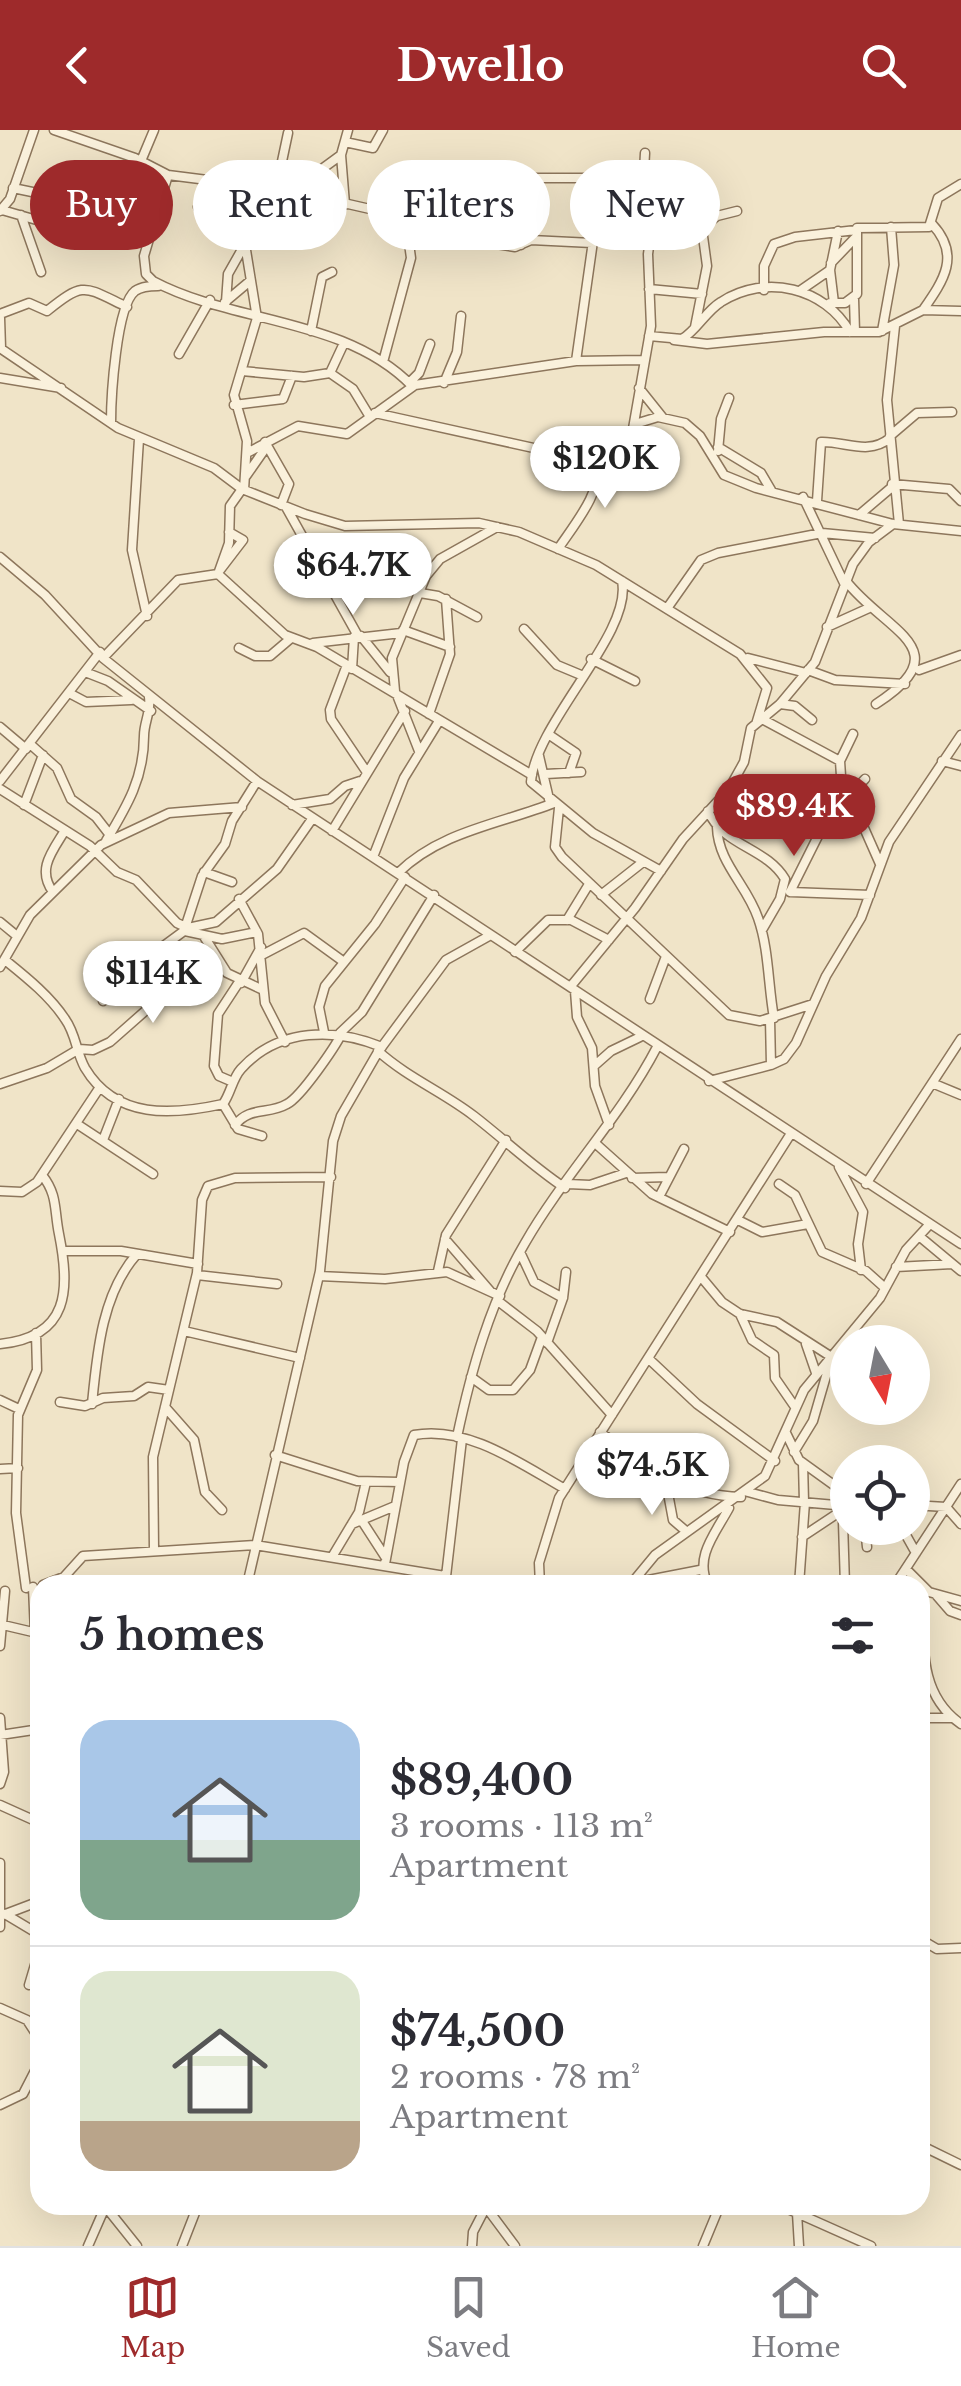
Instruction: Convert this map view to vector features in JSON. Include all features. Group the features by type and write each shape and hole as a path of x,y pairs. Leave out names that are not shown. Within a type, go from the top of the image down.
{"street":[{"path":"30,217 1,210 34,130"},
{"path":"54,130 138,160"},
{"path":"141,160 154,130"},
{"path":"341,160 348,130"},
{"path":"345,142 373,148 383,130"},
{"path":"282,160 288,133"},
{"path":"645,153 645,160"},
{"path":"334,160 341,155"},
{"path":"764,290 764,266 774,244 838,231 855,235 891,227 924,229 932,224 938,198 961,184"},
{"path":"12,188 30,191"},
{"path":"720,215 736,211"},
{"path":"21,214 41,272"},
{"path":"649,336 707,344 882,331 895,326 923,310 949,269 949,245 932,224"},
{"path":"882,331 894,265 891,227"},
{"path":"838,231 830,266 832,303 853,332"},
{"path":"801,290 830,266 855,235"},
{"path":"853,332 859,282 855,235"},
{"path":"146,250 146,274 162,286 344,343 384,362 411,385 576,361 642,360"},
{"path":"224,303 228,274 242,250"},
{"path":"218,572 229,532 230,506 243,489 246,476 247,452 234,405 257,318 247,250"},
{"path":"384,362 411,250"},
{"path":"576,361 591,250"},
{"path":"242,371 292,376 330,373 353,389 372,415 475,432 522,448 600,458 621,455 634,424 649,336 648,250"},
{"path":"695,327 707,266 705,250"},
{"path":"311,330 322,277 332,272"},
{"path":"224,303 250,281"},
{"path":"112,423 109,398 127,307 134,292 162,286"},
{"path":"649,289 702,293 724,300"},
{"path":"127,307 80,290 64,294 47,310 29,304 0,316 0,348 139,439 214,468 243,489 284,506 345,526 479,523 558,550 668,607 743,657 767,688 737,776 573,988 577,1018 592,1048 595,1086 608,1126"},
{"path":"674,340 688,336 724,300 764,290 801,290 832,303 854,300"},
{"path":"179,354 210,300"},
{"path":"923,310 961,311"},
{"path":"444,382 457,352 461,316"},
{"path":"895,326 888,442 896,524"},
{"path":"330,373 344,343"},
{"path":"247,452 298,426 341,436 411,385 430,344"},
{"path":"393,368 395,396"},
{"path":"234,405 283,399 292,376"},
{"path":"0,378 66,389"},
{"path":"640,388 663,418"},
{"path":"718,466 720,418 729,398"},
{"path":"817,500 821,442 862,448 888,442 917,412 952,412"},
{"path":"888,414 908,418"},
{"path":"634,424 663,418 685,423 700,436 718,466 733,480 896,524 959,531 961,519"},
{"path":"139,439 133,564 146,616"},
{"path":"246,476 266,444"},
{"path":"266,444 289,484 284,506 358,637 392,676"},
{"path":"718,447 761,473 771,490"},
{"path":"558,550 593,494 600,478 600,458"},
{"path":"860,516 892,485 950,489 961,501"},
{"path":"804,497 845,583 868,608 908,635 921,658 916,672 905,684 876,704"},
{"path":"759,720 780,704 818,655 826,626 859,555 874,538 896,524"},
{"path":"419,751 395,692 392,658 426,576 440,559 497,527"},
{"path":"668,607 701,560 710,555 822,533 874,538"},
{"path":"0,557 149,697 256,781 434,895 640,1037 961,1244"},
{"path":"0,781 85,672 146,616 178,580 218,572"},
{"path":"218,572 290,638 395,692 532,775"},
{"path":"622,581 619,612 539,756 532,784 554,803 661,871"},
{"path":"420,592 446,599 477,617"},
{"path":"429,714 450,647 446,599"},
{"path":"826,626 868,608"},
{"path":"524,629 557,665 582,676"},
{"path":"307,644 402,632 450,647"},
{"path":"358,637 350,667 330,710 366,771"},
{"path":"239,648 263,657 276,653 290,638"},
{"path":"916,672 961,655"},
{"path":"743,657 836,680 905,684"},
{"path":"591,659 635,681"},
{"path":"85,672 108,681 151,710"},
{"path":"69,693 86,702 131,700"},
{"path":"108,839 130,803 144,766 149,697"},
{"path":"780,704 796,706 812,720"},
{"path":"332,831 406,712"},
{"path":"373,857 394,800 439,720"},
{"path":"759,720 840,761"},
{"path":"0,727 43,755 63,777 71,800 96,817 108,839"},
{"path":"852,734 840,761 847,795 880,864"},
{"path":"709,1082 771,1065 784,1059 796,1043 870,896 880,864 905,816 961,735"},
{"path":"550,736 576,753 569,774"},
{"path":"24,805 43,755"},
{"path":"539,756 554,803 554,847 665,959 729,1016 772,1018 813,1004"},
{"path":"942,761 961,766"},
{"path":"546,774 581,772"},
{"path":"762,930 809,851 847,795 865,778"},
{"path":"186,929 204,872 256,781"},
{"path":"292,805 330,799 345,786 360,781"},
{"path":"0,789 95,850 117,872 142,885 186,929 207,940 225,939 273,948 304,933 344,962"},
{"path":"324,1032 320,996 421,852 451,837 554,803"},
{"path":"223,1104 155,1114 100,1087 85,1068 64,1015 2,963 53,892 108,839 169,813 242,806"},
{"path":"708,811 717,827 722,856 751,899 762,930 772,1018 771,1065"},
{"path":"202,960 213,924 292,853 312,819"},
{"path":"717,827 778,869 785,879 786,893"},
{"path":"53,892 46,881 45,868 64,832"},
{"path":"578,901 602,896 643,862"},
{"path":"204,872 232,882"},
{"path":"567,920 589,884"},
{"path":"786,893 870,896"},
{"path":"235,1125 246,1114 293,1100 334,1050 341,1033 362,1012 434,895"},
{"path":"239,899 260,944 268,1012 285,1042"},
{"path":"515,952 548,920 567,920 609,940"},
{"path":"0,922 18,936"},
{"path":"102,1001 186,929 213,924"},
{"path":"249,1575 319,1276 333,1142 341,1116 380,1049 446,960 489,936"},
{"path":"0,1084 47,1068 78,1049 93,1050 110,1042 225,939"},
{"path":"207,940 212,953 240,983 263,990"},
{"path":"260,944 273,948"},
{"path":"234,1082 219,1076 214,1066 218,1014 260,944"},
{"path":"650,998 665,959"},
{"path":"223,1104 252,1060 285,1042 324,1032 341,1033 380,1049 417,1084 506,1140 528,1164 566,1186 590,1186 629,1176 668,1177"},
{"path":"594,1066 610,1050 640,1037"},
{"path":"866,1184 960,1042"},
{"path":"445,1575 459,1438 471,1378 496,1297 520,1252 608,1126 656,1047"},
{"path":"932,1082 961,1095"},
{"path":"0,1191 22,1192 42,1175 100,1087"},
{"path":"103,1140 119,1099"},
{"path":"223,1104 235,1125 248,1134 262,1136"},
{"path":"77,1124 154,1174"},
{"path":"539,1575 538,1563 565,1489 790,1135"},
{"path":"438,1271 444,1240 506,1140"},
{"path":"596,1143 629,1176 658,1197 730,1232"},
{"path":"658,1197 684,1149"},
{"path":"839,1167 863,1212 858,1244 861,1270"},
{"path":"0,1344 36,1332 54,1319 62,1307 67,1286 57,1199 42,1175"},
{"path":"154,1549 150,1475 196,1276 202,1200 208,1186 234,1178 330,1178"},
{"path":"779,1184 795,1194 822,1252 861,1270 885,1288"},
{"path":"738,1220 762,1232 808,1224"},
{"path":"855,1325 929,1226"},
{"path":"919,1236 961,1271"},
{"path":"444,1240 612,1415"},
{"path":"63,1252 88,1248 198,1264"},
{"path":"520,1252 534,1282 564,1298"},
{"path":"92,1404 112,1294 121,1272 137,1254"},
{"path":"896,1267 952,1264"},
{"path":"319,1276 385,1279 438,1271 496,1297"},
{"path":"471,1378 489,1390 513,1390 530,1370 564,1298 566,1272"},
{"path":"196,1276 276,1284"},
{"path":"702,1278 722,1302 740,1314 777,1322 830,1352"},
{"path":"740,1314 752,1340 774,1355 776,1378 794,1407"},
{"path":"184,1330 300,1358"},
{"path":"33,1575 16,1513 19,1409 37,1370 36,1332"},
{"path":"804,1340 816,1374"},
{"path":"638,1575 655,1555 745,1494 775,1461 794,1407 830,1356"},
{"path":"650,1360 696,1404 775,1461"},
{"path":"794,1452 813,1422 830,1360"},
{"path":"60,1402 92,1404 102,1398 134,1396 148,1388 170,1390"},
{"path":"0,1400 19,1409"},
{"path":"165,1408 194,1440 205,1492 222,1510"},
{"path":"600,1432 664,1478 710,1496 745,1494 830,1505"},
{"path":"786,1433 802,1463 830,1481"},
{"path":"385,1561 400,1482 414,1435 459,1438 506,1456 565,1489"},
{"path":"275,1455 366,1482 400,1482"},
{"path":"800,1575 805,1502 802,1463"},
{"path":"0,1469 18,1468"},
{"path":"664,1478 673,1520 686,1532"},
{"path":"332,1557 357,1522 366,1482"},
{"path":"901,1575 961,1484"},
{"path":"930,1504 961,1500"},
{"path":"700,1570 731,1504"},
{"path":"948,1504 961,1524"},
{"path":"357,1522 395,1506"},
{"path":"802,1538 830,1518"},
{"path":"357,1522 385,1561"},
{"path":"66,1575 83,1556 255,1545 385,1561 429,1575"},
{"path":"845,1545 845,1575"},
{"path":"912,1545 916,1552"},
{"path":"906,1568 912,1575"},
{"path":"675,1575 700,1570"},
{"path":"700,1570 703,1575"},
{"path":"0,1646 2,1591 30,1587"},
{"path":"930,1592 950,1611 961,1615"},
{"path":"937,1596 961,1601"},
{"path":"3,1626 30,1631"},
{"path":"930,1686 935,1700 950,1718 961,1724"},
{"path":"0,1718 0,1784"},
{"path":"930,1718 950,1718"},
{"path":"0,1731 30,1730"},
{"path":"0,1805 30,1818"},
{"path":"0,1863 2,1919"},
{"path":"2,1919 30,1906"},
{"path":"2,1919 30,1931"},
{"path":"930,1945 937,1949 961,1948"},
{"path":"28,1985 30,1979"},
{"path":"0,2008 30,2026"},
{"path":"0,2104 24,2094 30,2082"},
{"path":"930,2150 961,2165"},
{"path":"88,2246 102,2215"},
{"path":"114,2215 138,2246"},
{"path":"182,2246 194,2215"},
{"path":"472,2246 473,2232 482,2215"},
{"path":"492,2215 510,2244"},
{"path":"702,2246 716,2215"},
{"path":"797,2215 800,2246"},
{"path":"801,2215 871,2246"}]}
